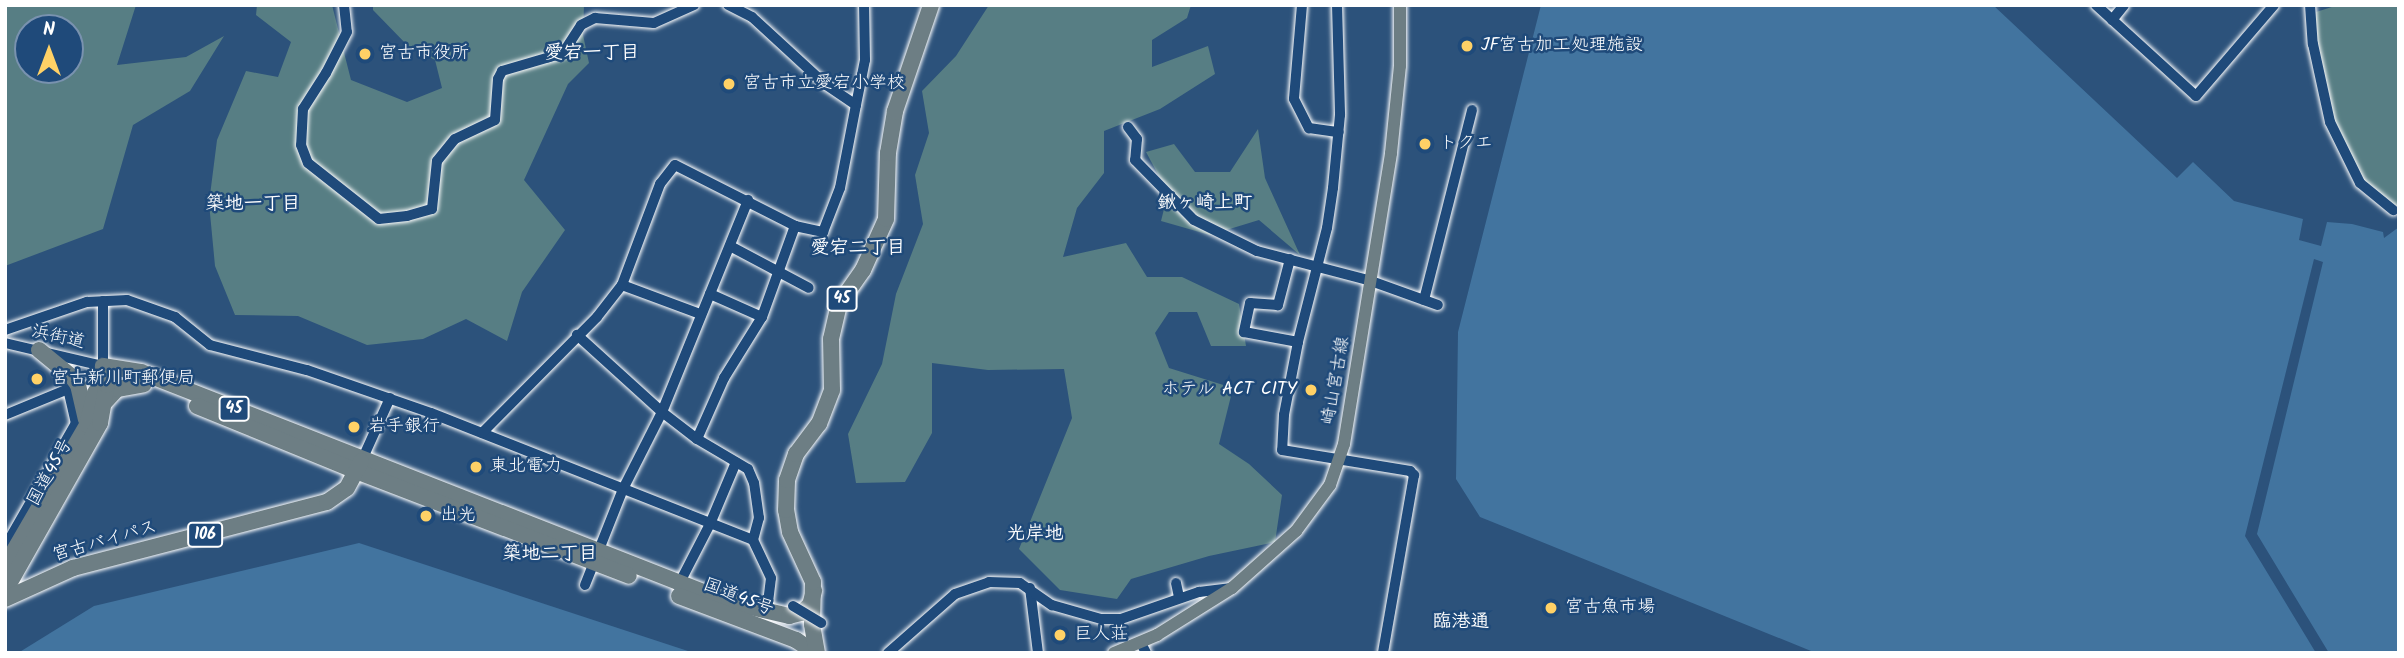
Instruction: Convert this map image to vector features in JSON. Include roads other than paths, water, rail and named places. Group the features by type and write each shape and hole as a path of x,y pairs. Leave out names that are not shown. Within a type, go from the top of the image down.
{"highway":[{"name":"45","path":"816,653 812,624 807,613 814,591 790,532 787,480 796,454 819,424 832,390 831,339 839,304 863,270 886,219 888,153 895,111 931,5"},
{"path":"39,350 58,363 78,386 87,425"},
{"name":"国道45号","path":"103,366 792,634"},
{"name":"国道45号","path":"11,569 100,423 107,384 103,366"},
{"name":"国道45号","path":"5,592 11,569 87,425 103,366"},
{"name":"国道45号","path":"103,366 141,372 359,466"},
{"path":"103,404 117,389 144,384"},
{"name":"宮古バイパス","path":"5,599 73,568 327,502 347,488 359,466"},
{"name":"国道45号","path":"677,589 767,612 789,616 807,613"},
{"name":"45","path":"729,602 792,634 816,653"},
{"path":"792,634 806,623 807,613"}],"main road":[{"name":"崎山宮古線","path":"1114,653 1144,648 1232,588 1296,531 1329,485 1339,460 1391,153 1400,66 1400,5"}],"street":[{"path":"344,5 346,32 326,73 303,109 301,145 308,163 379,219 407,216 432,209 437,161 454,139 495,120 498,79 502,72 563,53 581,25 595,18 654,23 694,5"},
{"path":"729,5 752,17 826,85 856,105"},
{"path":"482,433 597,317 622,285 660,184 676,165 795,226 823,232 839,188 865,60 864,5"},
{"path":"1302,5 1294,99 1309,128 1339,132"},
{"path":"1337,5 1339,132 1327,228 1298,342 1284,415 1282,450 1410,471 1414,475 1383,653"},
{"path":"2096,5 2196,96 2274,5"},
{"path":"2112,20 2124,5"},
{"path":"2310,5 2313,44 2330,122 2360,183 2393,210"},
{"path":"1424,300 1472,110"},
{"path":"1128,127 1137,139 1135,160 1194,220 1231,241 1371,281 1438,305"},
{"path":"585,584 623,489 662,412 699,314 710,294 748,200"},
{"path":"697,439 724,378 762,317 795,226"},
{"path":"730,246 809,288"},
{"path":"1290,259 1278,306 1250,303 1244,332 1298,342"},
{"path":"622,285 699,314"},
{"path":"710,294 762,317"},
{"path":"5,330 88,302 127,300 175,317 210,345 307,370 390,398 753,540"},
{"path":"103,301 103,366"},
{"path":"577,335 662,412 697,439 748,469 754,482 760,518 753,540 771,578 767,612"},
{"name":"浜街道","path":"5,344 103,366"},
{"path":"5,415 68,389 76,423 5,547"},
{"path":"359,466 390,398"},
{"path":"677,589 710,524 736,462"},
{"path":"888,653 965,588 989,582 1009,582 1030,588 1052,606 1087,617 1121,619 1179,597 1232,588"},
{"path":"1176,583 1179,597"},
{"path":"1030,588 1038,653"}],"water":[{"path":"1541,5 1993,5 2177,178 2193,162 2234,201 2303,219 2299,240 2321,246 2327,222 2352,224 2383,232 2384,238 2399,227 2399,653 1816,653 1480,517 1456,479 1458,332"},
{"path":"359,543 694,653 18,653 94,606"}],"place":[{"name":"JF宮古加工処理施設","path":"1467,46"},
{"name":"宮古市役所","path":"365,54"},
{"name":"宮古市立愛宕小学校","path":"729,84"},
{"name":"トクエ","path":"1425,144"},
{"name":"宮古新川町郵便局","path":"37,379"},
{"name":"ホテル ACT CITY","path":"1311,390"},
{"name":"岩手銀行","path":"354,427"},
{"name":"東北電力","path":"476,467"},
{"name":"出光","path":"426,516"},
{"name":"宮古魚市場","path":"1551,608"},
{"name":"巨人荘","path":"1060,635"}],"district":[{"name":"愛宕一丁目","path":"592,54"},
{"name":"鍬ヶ崎上町","path":"1205,204"},
{"name":"築地一丁目","path":"253,205"},
{"name":"愛宕二丁目","path":"858,249"},
{"name":"光岸地","path":"1035,535"},
{"name":"築地二丁目","path":"550,555"},
{"name":"臨港通","path":"1461,623"}]}
